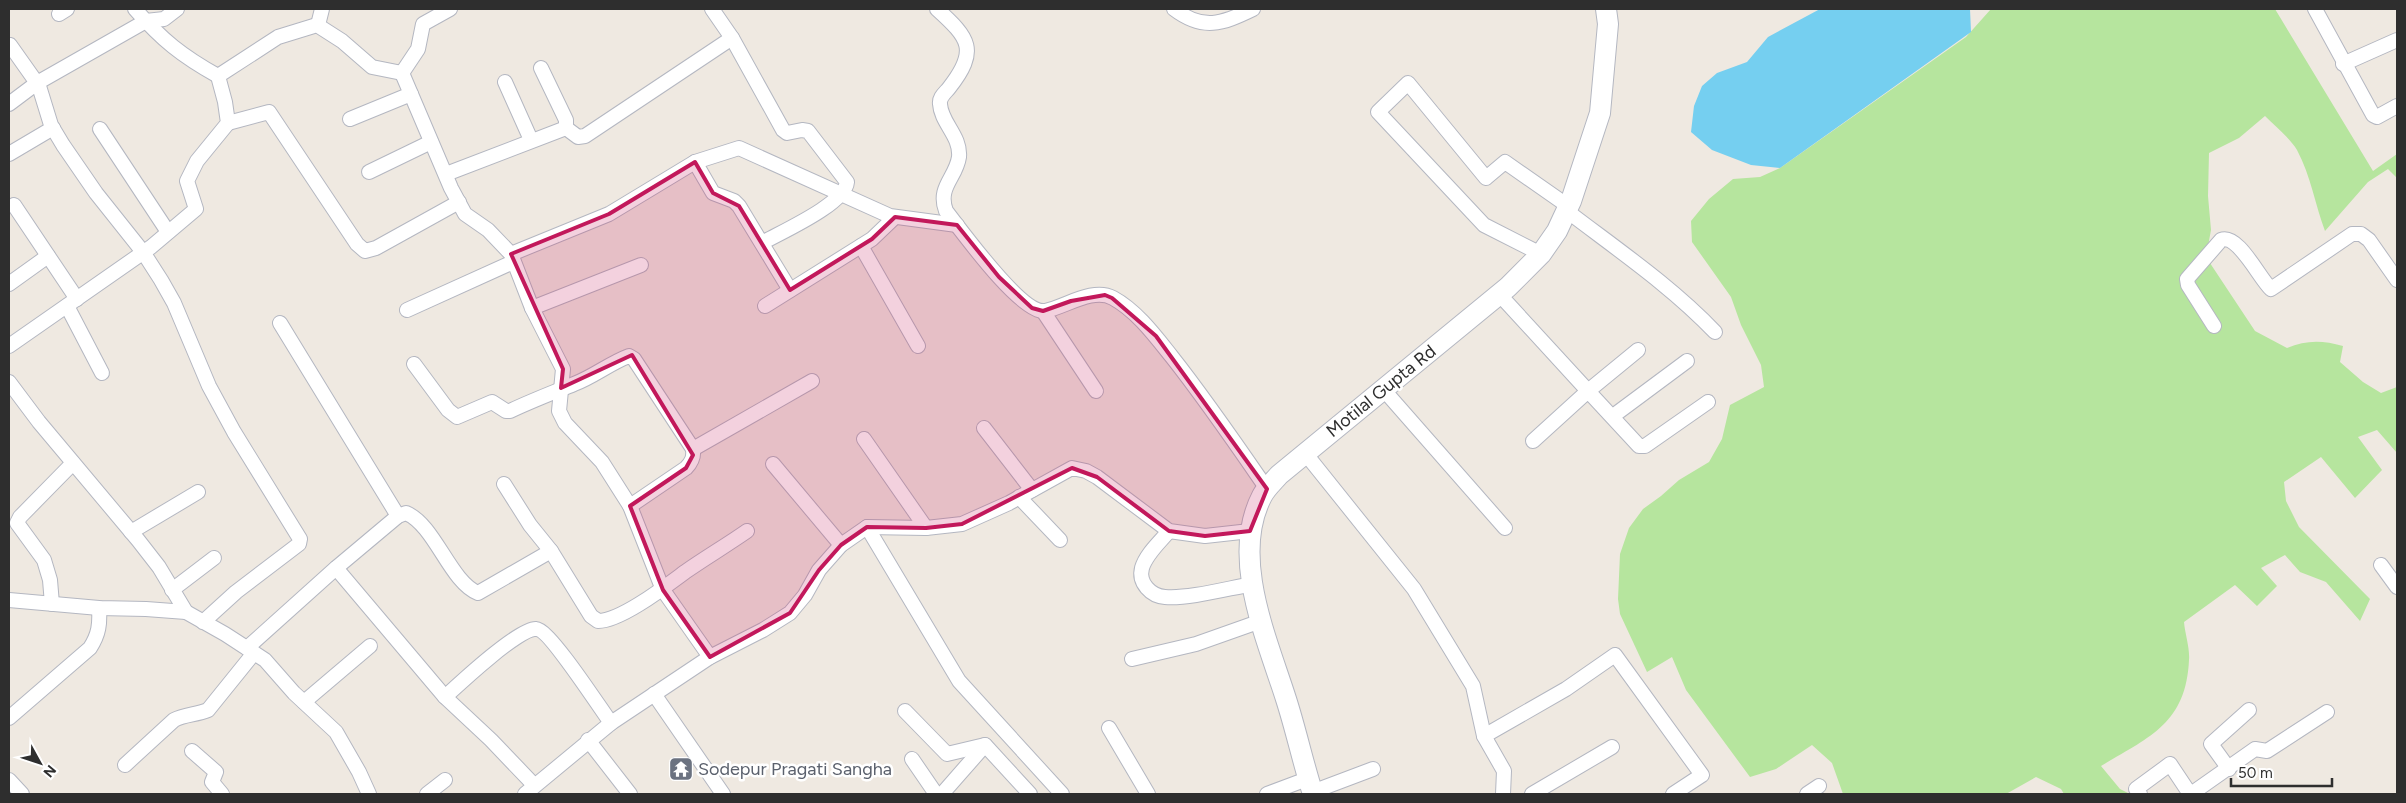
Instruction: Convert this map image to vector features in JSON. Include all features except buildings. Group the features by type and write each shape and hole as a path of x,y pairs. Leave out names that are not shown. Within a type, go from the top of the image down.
{"street":[{"path":"135,9 163,40 188,60 218,76 228,123"},
{"path":"9,104 37,83 146,21 164,18 177,9"},
{"path":"318,26 322,9"},
{"path":"402,73 418,49 423,24 450,9"},
{"path":"712,9 732,38 783,130 787,133 802,130 808,131 845,177 846,187 841,196 821,210 762,243"},
{"path":"937,9 961,31 967,47 964,68 940,98 940,105 954,133 959,150 959,158 945,189 942,201 946,211 1022,302 1032,308 1044,311 1071,301 1105,295 1122,304 1156,336 1199,391 1267,489"},
{"path":"1174,9 1188,20 1200,24 1219,23 1253,9"},
{"name":"Motilal Gupta Rd","path":"1311,788 1287,702 1261,621 1250,567 1250,531 1262,495 1279,475 1499,294 1541,254 1557,231 1567,209 1600,113 1608,24 1606,9"},
{"path":"2315,9 2343,64 2373,115 2378,117 2397,106"},
{"path":"218,76 278,37 318,26 342,42 372,68 402,73"},
{"path":"566,128 578,137 585,136 732,38"},
{"path":"2343,64 2397,40"},
{"path":"10,45 37,83 53,128 96,193 143,252 174,303 209,386 234,432 300,539 299,544 242,587 204,622"},
{"path":"541,68 566,120 566,128"},
{"path":"402,73 431,142 465,214 488,230 512,258 532,308 564,369 559,411 565,423 602,462 630,506 663,590 710,657"},
{"path":"506,82 531,140"},
{"path":"1541,254 1484,225 1378,112 1408,83 1486,178 1505,162 1689,304 1715,332"},
{"path":"350,119 411,94"},
{"path":"9,346 143,252 196,209 186,181 197,161 228,123 269,112 357,244 365,251 376,248 459,202"},
{"path":"9,154 53,128"},
{"path":"446,174 566,128"},
{"path":"100,129 168,232"},
{"path":"369,172 431,142"},
{"path":"407,310 512,258 609,214 695,162 740,148 841,196 895,217 957,225"},
{"path":"695,162 713,193 734,201 739,206 790,290"},
{"path":"14,205 48,256 72,303 102,373"},
{"path":"765,306 872,239 895,217"},
{"path":"2214,326 2188,285 2187,279 2221,240 2226,238 2231,239 2244,252 2271,289 2352,234 2361,234 2369,240 2397,280"},
{"path":"861,246 918,346"},
{"path":"9,284 48,256"},
{"path":"532,308 641,265"},
{"path":"1499,294 1613,416 1633,441 1643,446 1708,402"},
{"path":"1044,311 1096,391"},
{"path":"280,323 398,516"},
{"path":"1533,441 1588,391 1638,350"},
{"path":"414,364 448,410 457,417 492,402 506,411 510,411 561,388 575,384 630,356 649,379 693,449 692,462 686,468 630,506"},
{"path":"1613,416 1687,361"},
{"path":"693,449 812,381"},
{"path":"9,382 20,399 159,567 186,612"},
{"path":"1384,389 1505,528"},
{"path":"984,428 1026,494 1060,540"},
{"path":"864,439 926,528"},
{"path":"1305,453 1414,590 1472,686 1484,736 1504,771 1503,794"},
{"path":"52,604 50,580 44,560 17,523 20,517 73,463"},
{"path":"773,464 841,545"},
{"path":"336,568 445,697 491,740 529,790 611,723 710,657 763,630 790,613 805,595 819,570 841,545 867,527 926,528 962,524 1026,494 1072,468 1086,471 1169,531 1205,536 1250,531"},
{"path":"504,484 530,525 550,551 591,616 598,621 611,618 663,590 686,572 747,531"},
{"path":"131,532 198,492"},
{"path":"124,765 174,720 183,715 199,714 208,710 250,650 336,568 398,516 406,513 414,518 467,586 478,593 550,551"},
{"path":"867,527 959,681 1062,794"},
{"path":"1169,531 1146,559 1141,569 1141,578 1147,588 1155,594 1165,597 1180,596 1253,584"},
{"path":"172,590 214,558"},
{"path":"2381,565 2397,587"},
{"path":"9,600 99,608 186,612 265,660 304,702 336,732 359,772 368,794"},
{"path":"9,718 90,648 97,637 100,624 99,608"},
{"path":"1132,659 1196,644 1261,621"},
{"path":"445,697 478,667 524,632 535,628 543,631 555,644 611,723"},
{"path":"304,702 370,646"},
{"path":"1484,736 1566,689 1614,655 1702,775 1673,794"},
{"path":"654,694 723,794"},
{"path":"2229,769 2211,744 2249,710"},
{"path":"905,711 947,754 986,745"},
{"path":"2140,794 2136,789 2170,764 2190,794 2229,769 2255,749 2267,751 2327,712"},
{"path":"1109,728 1148,794"},
{"path":"588,740 630,794"},
{"path":"942,794 986,745"},
{"path":"986,745 1030,794"},
{"path":"1532,794 1612,747"},
{"path":"192,751 216,772 212,782 222,794"},
{"path":"912,759 936,794"},
{"path":"1267,794 1311,788 1373,769"},
{"path":"9,780 22,794"},
{"path":"427,794 445,780"},
{"path":"1807,794 1819,786"}],"highlighted area":[{"path":"695,162 713,193 739,206 790,290 872,239 895,217 957,225 999,277 1032,308 1043,311 1071,301 1105,295 1112,298 1156,336 1267,489 1250,531 1205,536 1169,531 1097,477 1072,468 962,524 926,528 867,527 841,545 819,570 790,613 710,657 663,590 630,506 686,468 693,455 632,355 561,388 563,369 511,254 609,214"}],"green space":[{"path":"1991,9 2275,9 2373,171 2397,154 2397,178 2388,169 2368,182 2325,231 2306,170 2297,150 2265,116 2239,138 2209,153 2208,196 2211,230 2206,257 2255,331 2287,348 2301,343 2314,342 2343,346 2340,362 2363,382 2381,393 2397,387 2397,453 2377,430 2358,437 2382,470 2355,498 2321,457 2284,482 2286,501 2299,527 2370,599 2360,621 2326,582 2300,572 2285,555 2261,568 2277,586 2257,606 2235,585 2184,622 2189,655 2186,682 2181,699 2162,726 2149,737 2101,766 2120,789 2130,794 2064,794 2061,789 2036,777 2006,794 1843,794 1832,763 1812,745 1776,769 1750,777 1686,690 1672,657 1647,672 1620,614 1618,599 1620,554 1629,528 1643,509 1679,480 1709,462 1722,439 1730,405 1764,387 1761,365 1741,325 1731,297 1692,242 1691,221 1709,199 1733,179 1760,177 1780,168 1966,37"}],"water":[{"path":"1820,9 1970,9 1971,32 1780,168 1751,165 1712,150 1691,132 1694,106 1702,86 1717,73 1747,62 1768,37"}],"place":[{"name":"Sodepur Pragati Sangha","path":"681,769"}]}
